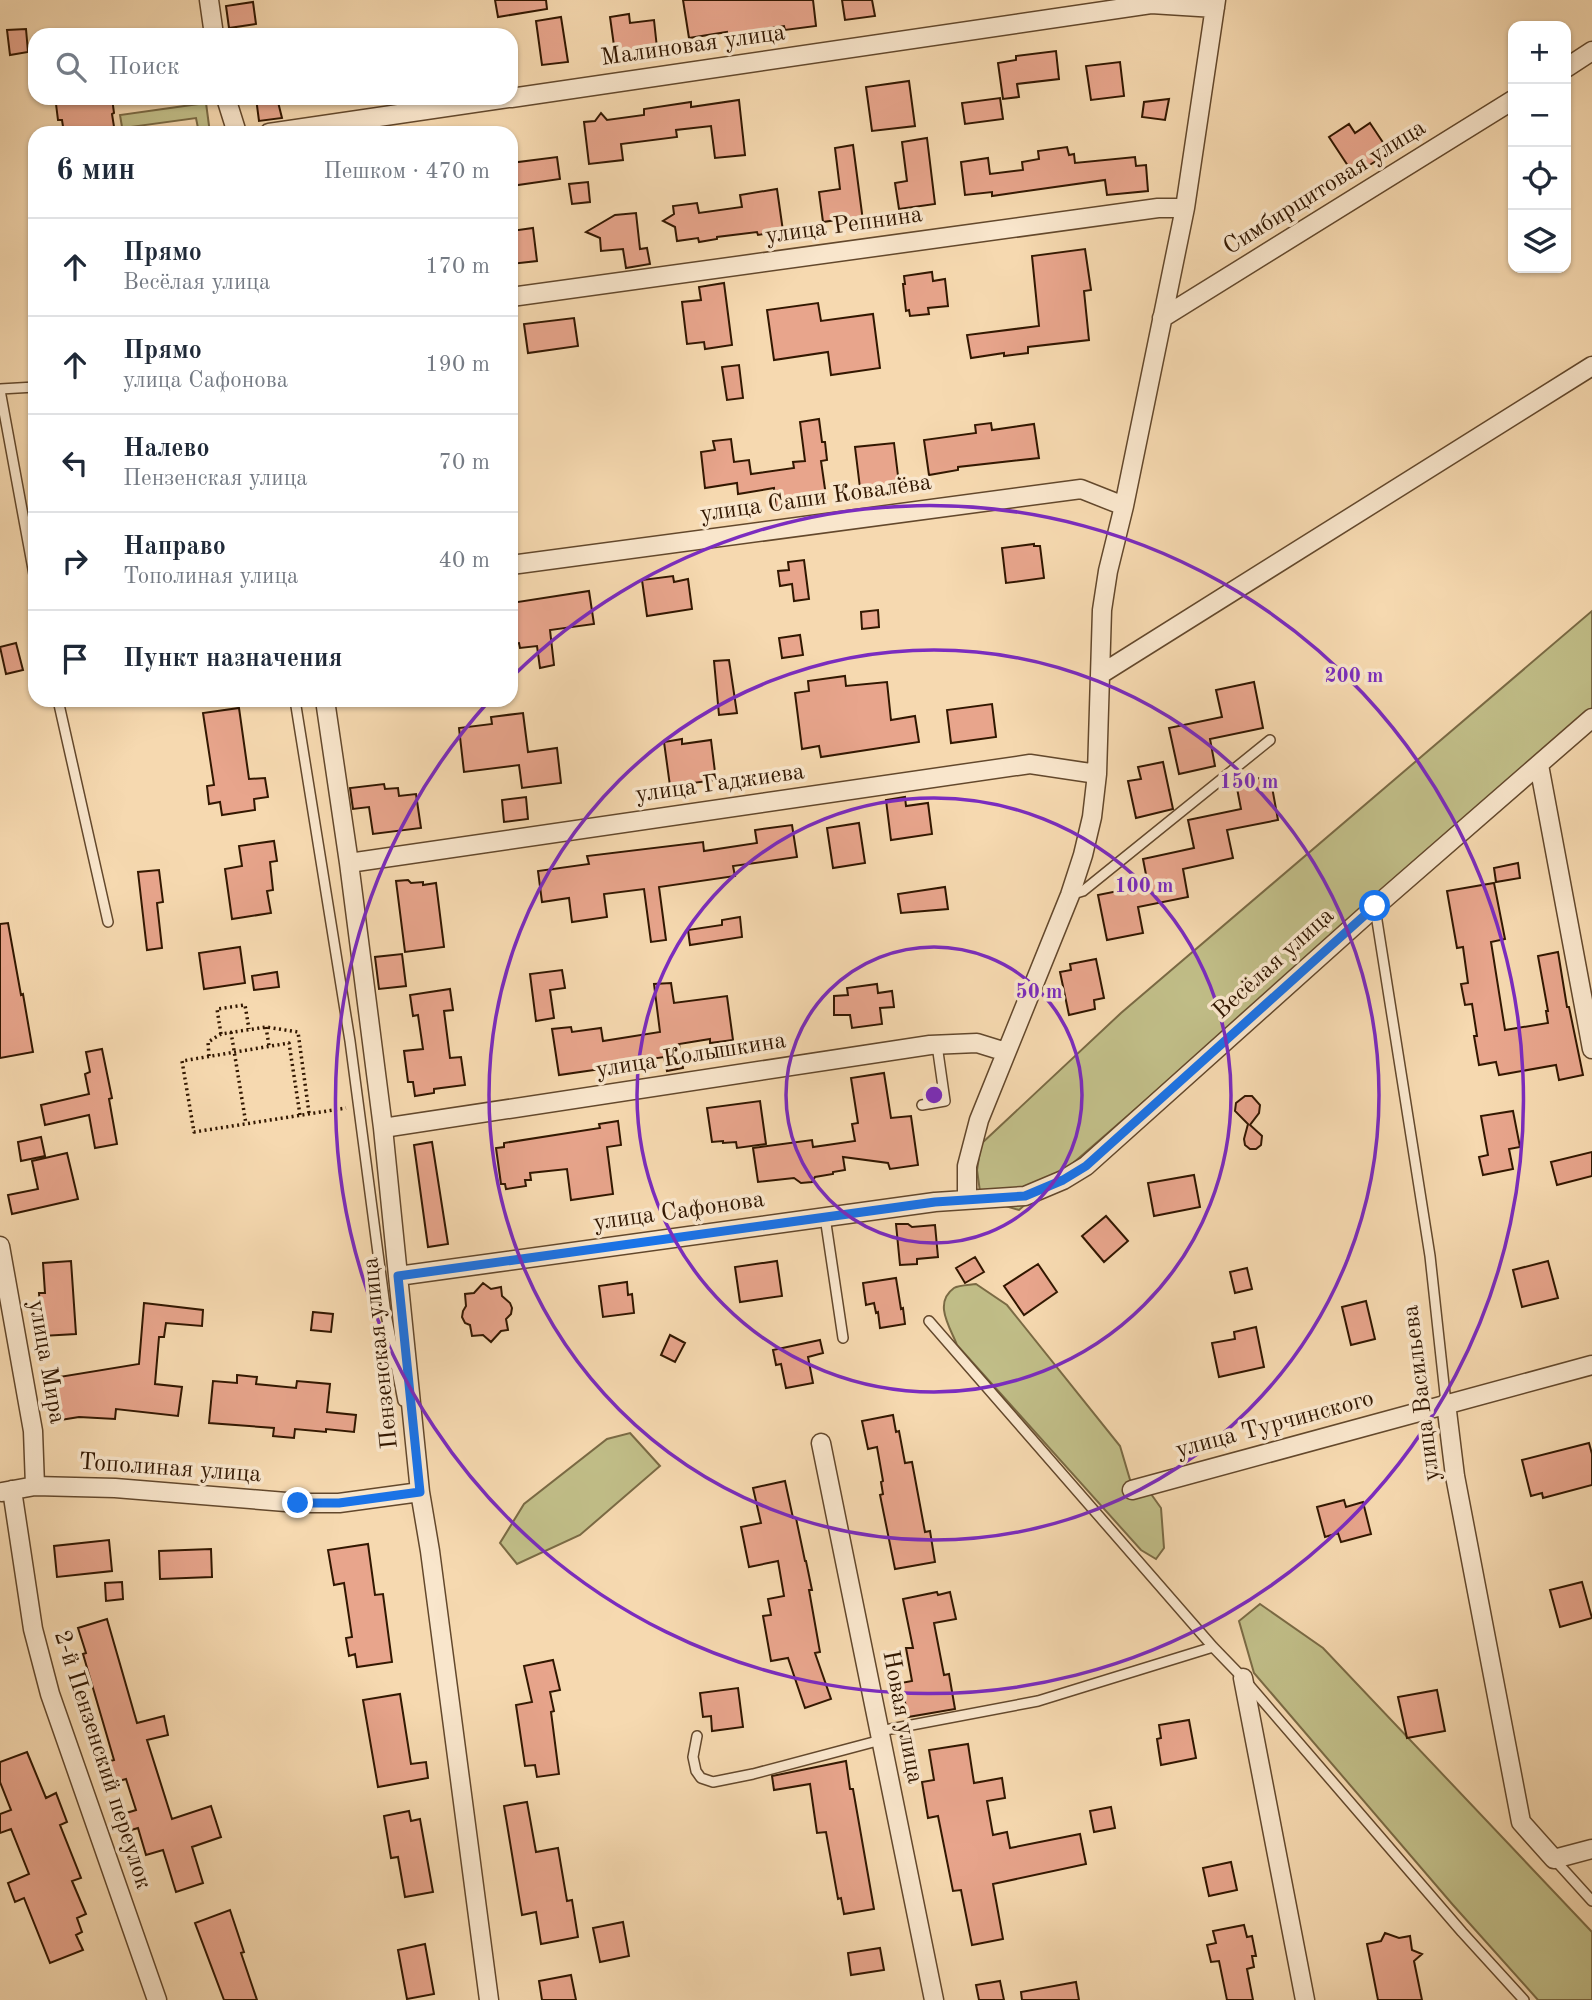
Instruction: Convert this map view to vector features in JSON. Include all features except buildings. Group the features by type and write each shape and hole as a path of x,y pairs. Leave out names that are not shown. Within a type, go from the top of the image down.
{"street":[{"path":"209,0 213,28"},
{"name":"Малиновая улица","path":"518,97 1151,4 1216,4"},
{"path":"967,1199 967,1166 979,1120 1070,895 1089,830 1097,774 1102,610 1185,208 1216,4"},
{"path":"1571,65 1592,51"},
{"name":"Симбирцитовая улица","path":"1162,318 1508,103"},
{"path":"228,105 235,126"},
{"name":"Малиновая улица","path":"317,126 462,105"},
{"name":"улица Репнина","path":"518,296 1158,208 1185,208"},
{"path":"1101,674 1592,366"},
{"name":"улица Саши Ковалёва","path":"518,564 1082,488 1124,506"},
{"name":"Пензенская улица","path":"326,707 383,1128 420,1492 489,2000"},
{"name":"Весёлая улица","path":"967,1199 1025,1196 1063,1180 1086,1166 1375,906 1592,718"},
{"name":"улица Гаджиева","path":"349,863 1030,764 1097,774"},
{"path":"1539,765 1589,1015 1592,1049"},
{"name":"улица Колышкина","path":"383,1128 937,1045 977,1043 1006,1052"},
{"name":"улица Сафонова","path":"398,1276 967,1199"},
{"name":"улица Мира","path":"0,1246 33,1431 35,1486"},
{"name":"улица Турчинского","path":"1132,1490 1592,1365"},
{"name":"улица Васильева","path":"1446,1403 1455,1476 1521,1822 1554,1859"},
{"name":"Новая улица","path":"821,1443 934,2000"},
{"name":"Тополиная улица","path":"6,1491 35,1486 115,1488 298,1503 339,1503 420,1492"},
{"name":"2-й Пензенский переулок","path":"6,1491 33,1629 50,1694 157,2000"},
{"path":"1243,1678 1305,2000"},
{"path":"1554,1859 1592,1849"}],"lane":[{"path":"28,388 0,390 28,542"},
{"path":"60,707 107,922"},
{"path":"296,707 350,1041 386,1314 420,1492"},
{"path":"1070,895 1083,891 1270,740"},
{"name":"улица Васильева","path":"1375,906 1432,1268 1446,1403"},
{"path":"922,1105 945,1101 937,1045"},
{"path":"825,1217 844,1338"},
{"path":"929,1321 1524,2000"},
{"path":"697,1736 693,1757 696,1771 701,1779 713,1782 753,1773 881,1735 1038,1701 1213,1647"},
{"path":"1554,1859 1592,1901"}],"path":[{"path":"221,1034 217,1009 245,1005 249,1029"},
{"path":"209,1056 208,1042 221,1034 266,1027 298,1032 309,1114"},
{"path":"266,1027 270,1046"},
{"path":"231,1032 246,1124"},
{"path":"300,1115 289,1042 182,1061 194,1132 359,1106"},
{"path":"294,1076 304,1074"}],"shaded area":[{"path":"206,105 209,126 198,126 196,118 122,126 120,115"},
{"path":"1592,611 1592,713 1019,1210 981,1199 977,1170 981,1144 1121,1013"},
{"path":"976,1284 1007,1305 1120,1446 1131,1483 1151,1494 1161,1508 1164,1548 1156,1559 1141,1550 957,1345 947,1323 945,1301 954,1288"},
{"path":"630,1433 660,1466 580,1535 517,1564 500,1543 524,1504 607,1439"},
{"path":"1260,1604 1323,1648 1592,1932 1592,2000 1538,2000 1254,1673 1239,1621"}],"route":[{"path":"298,1503 339,1503 420,1492 398,1276 935,1202 1025,1196 1063,1180 1086,1166 1375,906"}]}
